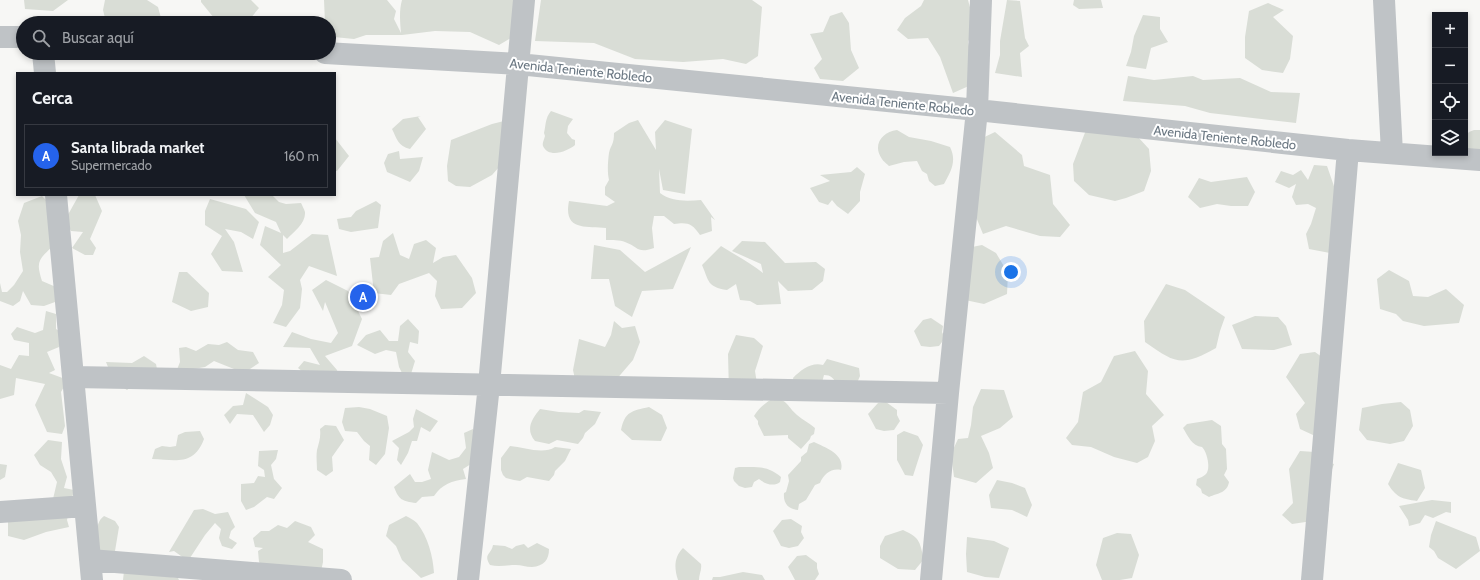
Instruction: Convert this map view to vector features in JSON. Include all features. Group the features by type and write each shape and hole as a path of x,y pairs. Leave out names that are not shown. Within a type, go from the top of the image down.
{"street":[{"path":"468,580 489,385 524,0"},
{"path":"931,580 948,393 978,110 981,0"},
{"path":"1384,0 1392,153"},
{"path":"0,37 16,37"},
{"name":"Avenida Teniente Robledo","path":"336,54 518,64 978,110 1348,150 1480,160"},
{"path":"44,60 45,72"},
{"path":"1312,580 1348,150"},
{"path":"56,196 91,570 341,580"},
{"path":"73,377 948,393"},
{"path":"0,512 85,506"}],"shaded area":[{"path":"24,0 68,0 53,11 25,9"},
{"path":"105,0 147,0 158,7 160,16 104,16 103,10"},
{"path":"201,0 251,0 259,8 252,16 212,16"},
{"path":"324,0 387,0 396,11 394,19 401,33 400,12 402,0 519,0 516,35 499,45 470,32 435,31 402,35 366,35 354,39 336,37 336,16 325,16"},
{"path":"541,0 752,0 762,7 758,56 746,64 723,59 683,62 635,59 594,43 535,41"},
{"path":"924,0 968,0 975,26 968,42 975,71 971,85 953,93 940,57 928,38 908,39 897,30 905,18 921,6"},
{"path":"1007,0 1020,1 1025,38 1029,46 1020,53 1022,77 995,73 1000,55 1000,41"},
{"path":"1074,0 1101,0 1103,8 1079,9 1073,5"},
{"path":"1268,3 1284,10 1273,17 1293,36 1290,59 1283,73 1262,70 1245,58 1245,37 1249,11"},
{"path":"842,12 849,23 851,50 859,68 843,81 820,79 814,68 822,59 810,34 823,32 830,16"},
{"path":"1143,15 1160,17 1160,29 1168,42 1151,48 1146,69 1126,66 1131,52 1134,36"},
{"path":"1128,76 1154,80 1193,76 1203,80 1240,78 1271,92 1300,93 1296,123 1210,113 1185,106 1123,101"},
{"path":"551,111 573,119 568,126 567,133 572,139 575,140 575,145 568,150 559,153 550,152 543,146 546,122"},
{"path":"421,116 418,117 426,129 410,149 406,148 398,142 392,129 403,119"},
{"path":"638,120 656,150 655,132 665,120 692,129 685,194 663,190 659,169 660,193 669,198 685,201 701,200 715,220 711,217 712,231 700,235 689,224 674,224 664,216 654,216 652,228 654,248 641,250 623,241 606,240 606,228 578,225 569,218 569,201 607,206 615,202 605,195 605,187 609,180 609,153 613,142 614,133 629,123"},
{"path":"504,121 500,166 492,175 470,187 456,186 448,181 447,166 451,140 492,124"},
{"path":"897,130 909,137 931,141 950,147 953,161 951,170 944,184 935,186 929,181 927,174 922,171 917,161 904,162 889,166 883,161 879,154 878,144 887,133"},
{"path":"1086,130 1138,137 1149,149 1151,171 1144,191 1115,201 1089,195 1074,181 1073,164"},
{"path":"1480,130 1480,163 1468,155 1469,132"},
{"path":"995,132 1022,155 1024,166 1050,175 1053,204 1070,225 1060,237 1040,236 1006,226 983,234 976,217 972,143"},
{"path":"336,139 349,156 336,171"},
{"path":"399,151 400,159 423,157 419,171 410,182 387,172 384,163 388,154"},
{"path":"1314,165 1327,166 1335,189 1330,253 1309,249 1306,234 1316,208 1308,204 1296,205 1292,197 1296,184 1289,188 1275,182 1281,171 1293,175 1301,170 1308,180"},
{"path":"857,167 865,174 860,192 860,201 848,214 837,206 832,200 828,205 819,202 810,188 830,181 820,175 851,172"},
{"path":"1247,177 1255,192 1248,206 1217,204 1200,208 1188,197 1199,178 1211,182"},
{"path":"42,196 54,208 52,247 41,258 39,270 42,281 56,287 55,302 44,306 31,305 23,291 20,301 13,306 0,301 0,283 2,292 7,292 14,285 23,271 20,252 21,235 18,221 24,203"},
{"path":"78,196 95,196 102,211 90,239 96,248 93,255 85,255 72,248 83,232 71,231 65,220"},
{"path":"245,196 273,196 279,202 286,204 301,203 305,212 304,220 287,239 283,235 283,253 290,251 312,234 328,235 337,276 309,266 300,280 302,289 300,308 286,327 273,323 282,305 284,290 268,277 281,265 260,245 265,226 281,233 276,222 255,213"},
{"path":"210,199 246,209 259,222 253,239 241,232 225,229 234,242 243,272 222,271 211,254 222,236 205,225 205,211"},
{"path":"376,201 381,205 378,228 351,232 339,229 337,219 351,217 356,211"},
{"path":"393,233 400,255 409,259 414,244 426,240 436,248 433,263 443,257 456,255 472,278 476,293 462,308 441,309 435,296 437,281 429,273 399,284 391,295 374,293 370,258 379,257 383,241"},
{"path":"742,241 765,242 785,263 816,262 825,269 823,281 812,290 788,291 778,281 781,304 757,305 750,301 740,300 736,284 727,290 720,289 712,285 702,265 721,246 763,273 761,264 732,251"},
{"path":"594,245 620,250 645,272 691,247 673,289 642,291 632,317 615,306 609,279 591,279"},
{"path":"982,245 996,253 1008,273 1007,294 984,304 965,300 962,249"},
{"path":"1389,270 1409,281 1413,296 1428,297 1446,289 1464,305 1459,323 1424,326 1403,321 1396,314 1380,309 1377,279"},
{"path":"179,272 187,272 209,293 208,307 191,311 172,302"},
{"path":"326,280 348,291 362,319 352,346 325,356 337,370 339,382 316,382 298,368 304,361 320,365 310,348 283,347 292,332 311,339 331,343 338,333 325,302 323,311 312,290"},
{"path":"1166,284 1185,290 1225,317 1216,348 1195,358 1179,360 1172,359 1164,355 1145,342 1144,321"},
{"path":"46,311 56,314 56,329 61,332 59,347 47,352 55,370 49,373 68,380 61,392 65,426 62,434 47,432 35,405 45,384 16,378 14,395 0,399 0,365 11,369 19,355 29,356 29,343 14,340 11,334 17,327 35,333 43,330"},
{"path":"1255,316 1278,317 1286,326 1292,345 1274,350 1242,349 1232,325"},
{"path":"931,318 943,326 942,332 945,338 939,346 921,346 914,331 923,320"},
{"path":"408,319 419,331 418,344 410,342 408,352 415,361 411,374 402,373 399,367 396,352 386,350 375,354 357,345 366,335 380,330 389,341 398,341 400,326"},
{"path":"614,321 622,328 635,326 640,342 633,360 615,381 575,379 573,370 579,339 605,347 611,335"},
{"path":"736,335 754,338 763,346 755,371 758,390 729,392 728,354"},
{"path":"227,342 238,350 253,352 259,363 244,373 214,361 205,367 176,372 180,362 179,348 186,347 196,351 208,344 219,345"},
{"path":"1135,351 1148,371 1146,394 1164,415 1152,426 1155,441 1148,457 1137,463 1114,457 1091,447 1072,445 1066,438 1078,422 1083,392 1101,382 1114,356"},
{"path":"1315,352 1329,362 1329,432 1313,435 1300,429 1296,414 1305,403 1286,377 1300,354"},
{"path":"144,356 156,364 159,379 133,385 127,390 114,382 106,362 132,363"},
{"path":"827,359 859,368 860,376 857,383 837,384 832,377 824,375 819,394 796,390 793,378 810,366 819,364 823,365"},
{"path":"981,389 1004,390 1013,417 1000,428 981,436 989,453 993,468 976,483 954,477 951,454 958,439 968,438 973,407"},
{"path":"246,393 268,407 273,415 270,425 264,432 253,415 237,414 230,424 224,415 233,406 243,405"},
{"path":"775,397 780,399 797,415 815,428 814,434 801,449 788,438 788,435 764,436 758,421 754,416 761,407"},
{"path":"886,402 897,410 897,415 900,421 894,430 884,431 876,429 868,414 878,403"},
{"path":"1401,402 1410,410 1413,426 1404,441 1390,444 1367,440 1359,430 1362,408"},
{"path":"359,407 370,409 387,416 389,428 385,454 376,465 369,460 370,446 357,432 345,431 342,422 345,408"},
{"path":"649,407 662,415 667,428 661,441 632,440 621,430 627,415 634,411"},
{"path":"416,409 438,421 430,432 421,427 417,441 412,441 408,453 401,465 397,460 399,448 392,441 409,432 414,427 413,419"},
{"path":"540,409 579,413 584,410 601,412 595,424 585,433 578,444 557,440 549,444 535,441 530,432 532,420"},
{"path":"1212,420 1221,426 1222,444 1226,449 1227,469 1224,475 1229,482 1224,491 1209,497 1202,493 1201,489 1196,485 1197,479 1206,474 1208,468 1208,460 1205,452 1202,447 1193,443 1183,428 1187,424"},
{"path":"325,425 336,426 344,440 332,457 333,471 326,476 317,470 317,450 320,429"},
{"path":"473,429 475,445 471,464 463,469 466,479 448,484 440,489 434,496 422,497 416,503 399,497 394,487 410,474 415,482 422,482 431,479 428,470 432,452 449,460 459,457 466,448 464,433"},
{"path":"200,431 204,439 200,448 195,454 183,460 152,459 155,449 162,446 176,446 178,435 185,432"},
{"path":"904,431 918,436 923,445 913,476 905,475 897,460 897,435"},
{"path":"48,440 62,442 61,459 67,477 64,488 74,490 67,520 69,527 46,532 24,540 8,536 8,521 53,499 57,482 51,472 40,465 34,455"},
{"path":"814,442 834,452 840,460 841,470 834,470 826,474 820,483 815,485 806,500 799,504 798,510 794,509 789,507 784,500 784,493 786,492 789,481 788,475 801,461 801,457 807,452 809,444"},
{"path":"510,446 533,450 545,450 555,447 571,449 565,461 555,471 554,475 549,481 527,477 520,481 506,478 501,470 501,458"},
{"path":"278,450 276,459 271,465 274,479 282,488 274,499 267,497 254,507 246,510 241,501 241,484 254,483 258,476 265,477 264,470 258,466 259,451"},
{"path":"1300,451 1315,452 1321,460 1334,464 1328,480 1329,511 1316,519 1292,524 1282,515 1293,503 1289,469"},
{"path":"1398,463 1421,470 1425,488 1417,501 1400,497 1388,484"},
{"path":"0,464 7,465 5,477 0,480"},
{"path":"739,467 771,470 781,477 780,482 778,484 770,484 759,479 754,482 752,487 745,488 739,486 733,478 735,468"},
{"path":"997,480 1012,483 1025,488 1032,505 1027,517 1012,510 991,508 989,495"},
{"path":"1432,500 1451,502 1451,513 1446,512 1433,518 1425,515 1420,523 1409,526 1408,520 1399,506"},
{"path":"203,509 215,514 228,512 235,527 231,531 229,538 237,543 232,549 222,546 219,538 221,529 215,523 205,535 188,561 174,551 169,552 194,510"},
{"path":"104,516 115,521 119,527 115,551 98,555 97,528"},
{"path":"406,516 416,522 421,528 431,553 434,573 421,578 402,560 396,546 386,536 389,525"},
{"path":"791,519 802,526 801,532 804,538 798,546 789,548 781,546 773,531 782,520"},
{"path":"295,521 311,527 315,535 308,542 323,549 323,562 320,576 266,572 259,562 258,551 263,548 255,547 253,538 261,531 269,531 278,525 287,528"},
{"path":"1436,521 1476,537 1480,551 1456,569 1438,558 1434,551 1429,547"},
{"path":"903,530 913,535 918,540 921,548 924,559 915,570 898,569 880,558 880,546 885,536"},
{"path":"1117,533 1131,534 1139,555 1132,578 1102,580 1096,565 1103,538"},
{"path":"967,537 994,541 1009,548 999,578 985,577 967,572"},
{"path":"537,543 549,549 547,559 540,565 532,567 516,565 497,566 490,565 487,559 493,545 505,546 512,549 516,546 524,544 528,548"},
{"path":"683,548 701,564 699,580 678,580 676,559"},
{"path":"806,555 817,563 819,574 815,580 795,580 788,567 797,556"},
{"path":"124,571 178,578 179,580 123,580"},
{"path":"743,572 762,575 765,580 712,580 713,577"}],"place":[{"name":"Santa librada market","path":"363,297"}]}
